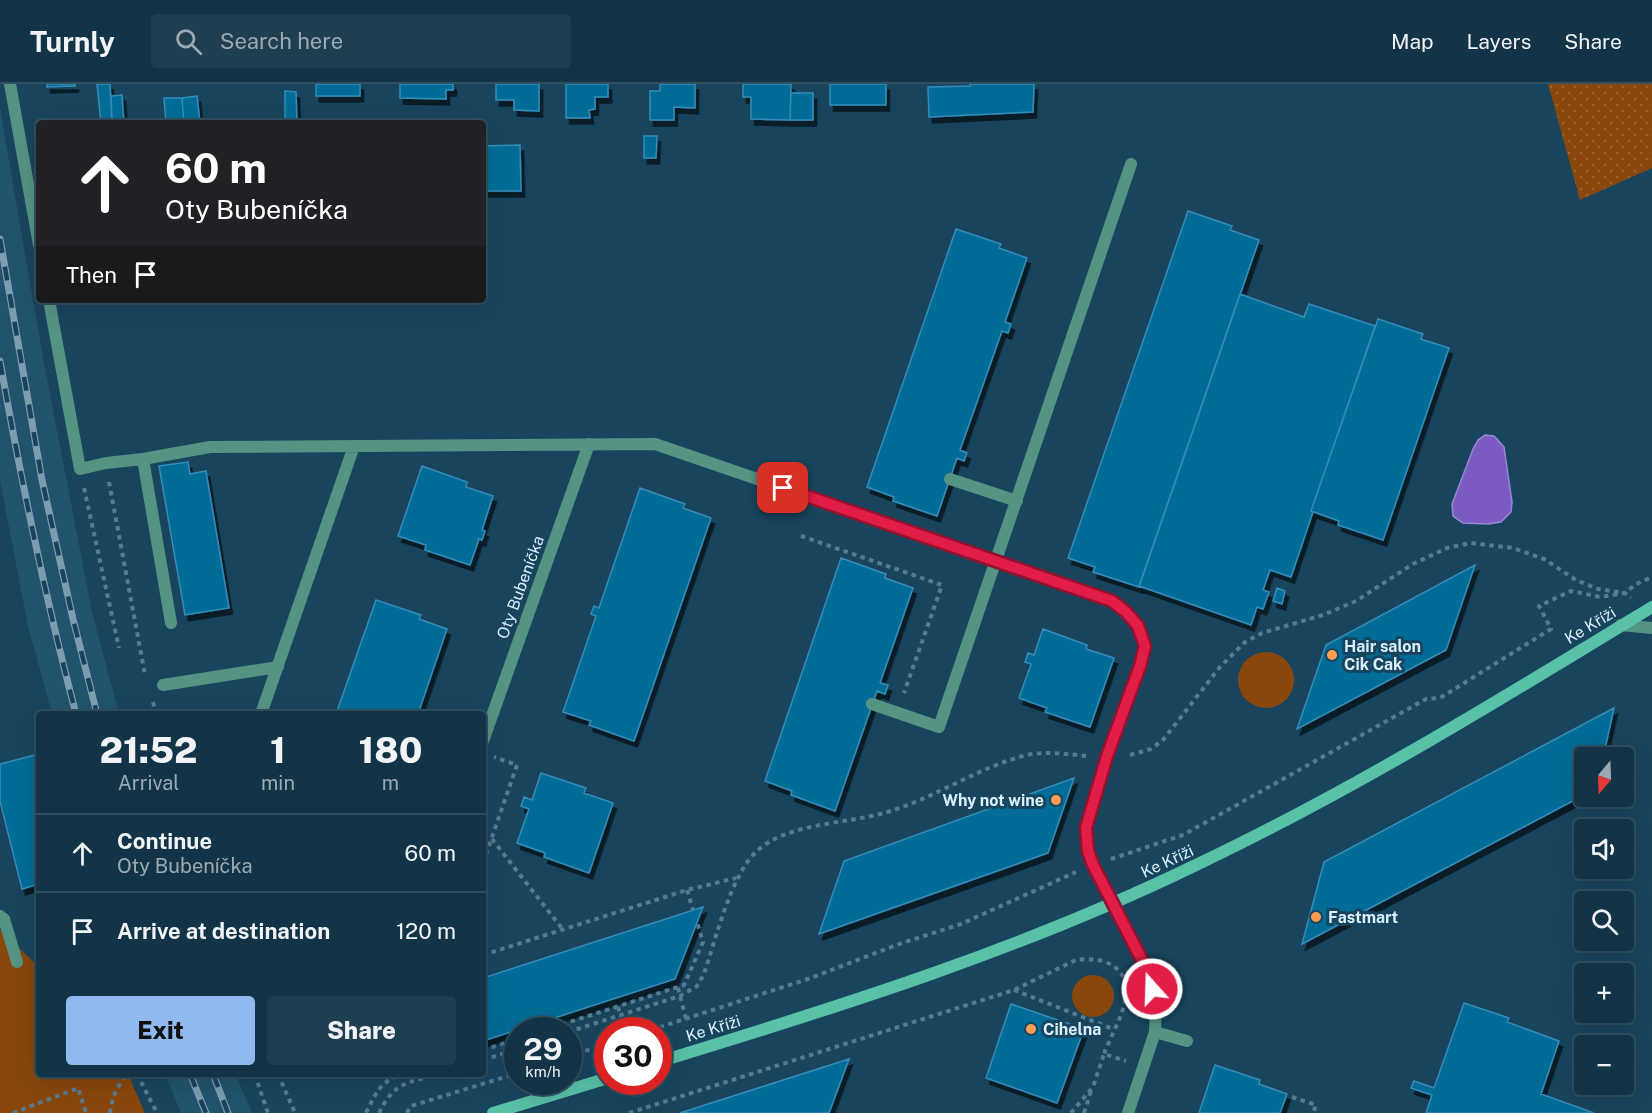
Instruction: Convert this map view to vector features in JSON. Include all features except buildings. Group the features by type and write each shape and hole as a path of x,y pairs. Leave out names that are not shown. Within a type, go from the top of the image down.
{"street":[{"path":"10,84 36,228"},
{"path":"872,704 939,727 1131,164"},
{"path":"50,303 80,469 210,447 655,444 1112,601 1138,626 1145,646 1140,666 1107,756 1086,828 1088,851 1093,865 1148,975 1156,1003 1155,1032 1128,1113"},
{"name":"Oty Bubeníčka","path":"486,733 589,444"},
{"path":"262,711 354,446"},
{"path":"143,459 171,623"},
{"path":"950,478 1017,501"},
{"name":"Ke Kříži","path":"672,1058 874,994 1022,942 1113,904 1197,865 1386,764 1652,607"},
{"path":"1621,626 1652,628"},
{"path":"163,685 278,667"},
{"path":"2,917 17,962"},
{"path":"1155,1032 1187,1041"},
{"path":"493,1113 594,1082"}],"path":[{"path":"106,463 147,682"},
{"path":"80,469 119,648"},
{"path":"801,536 942,585 903,696"},
{"path":"1127,756 1152,749 1163,740 1225,661 1245,642 1262,633 1323,615 1356,601 1413,564 1447,548 1471,543 1514,548 1544,559 1576,580 1598,590 1625,594"},
{"path":"672,1023 808,979 870,954 951,927 1093,865 1183,835 1426,699 1440,698 1551,629 1539,606 1571,591 1600,597 1625,594 1636,584 1652,577"},
{"path":"150,693 155,711"},
{"path":"582,1028 680,996 697,986 704,974 737,878 754,854 769,841 825,823 842,823 906,807 1001,763 1027,755 1061,753 1084,756"},
{"path":"486,854 517,765 492,756"},
{"path":"491,839 564,931"},
{"path":"486,954 687,890 737,878"},
{"path":"687,890 693,910"},
{"path":"582,1018 684,986 703,942 697,922"},
{"path":"629,1113 1014,990 1076,960 1086,958 1112,964 1122,973 1127,990 1125,1006 1113,1029 1084,1113"},
{"path":"678,987 686,1019"},
{"path":"1014,990 1113,1029"},
{"path":"618,1007 621,1016"},
{"path":"486,1049 504,1043"},
{"path":"486,1059 504,1053"},
{"path":"1104,1054 1143,1068"},
{"path":"407,1113 411,1106 504,1076"},
{"path":"110,1113 113,1097 123,1077"},
{"path":"139,1077 157,1113"},
{"path":"257,1077 268,1113"},
{"path":"279,1077 295,1113"},
{"path":"366,1113 379,1088 389,1077"},
{"path":"379,1113 396,1087 428,1077"},
{"path":"1071,1113 1093,1087"},
{"path":"13,1113 78,1088 86,1113"},
{"path":"1292,1097 1316,1105 1313,1113"}],"shaded area":[{"path":"1548,84 1652,84 1652,168 1580,200"},
{"path":"0,108 43,358 92,612 118,711 51,711 28,626 0,480"},
{"path":"1485,435 1494,436 1504,447 1512,502 1511,512 1501,522 1463,523 1453,516 1452,504 1473,449 1478,440"},
{"path":"1266,652 1277,654 1286,660 1292,669 1294,680 1292,691 1286,700 1277,706 1266,708 1255,706 1246,700 1240,691 1238,680 1240,669 1246,660 1255,654"},
{"path":"0,930 36,964 36,1077 129,1077 145,1113 0,1113"},
{"path":"1093,975 1108,981 1114,996 1108,1011 1093,1017 1078,1011 1072,996 1078,981"},
{"path":"166,1077 236,1077 252,1113 181,1113"}],"railway":[{"path":"0,239 42,480 96,711"},
{"path":"0,361 34,538 75,711"},
{"path":"191,1077 206,1113"},
{"path":"214,1077 228,1113"}],"place":[{"name":"Hair salon Cik Cak","path":"1332,655"},
{"name":"Why not wine","path":"1056,800"},
{"name":"Fastmart","path":"1316,917"},
{"name":"Cihelna","path":"1031,1029"}],"route":[{"path":"783,488 1112,601 1138,626 1145,646 1140,666 1107,756 1086,828 1088,851 1093,865 1143,962 1152,989"}]}
